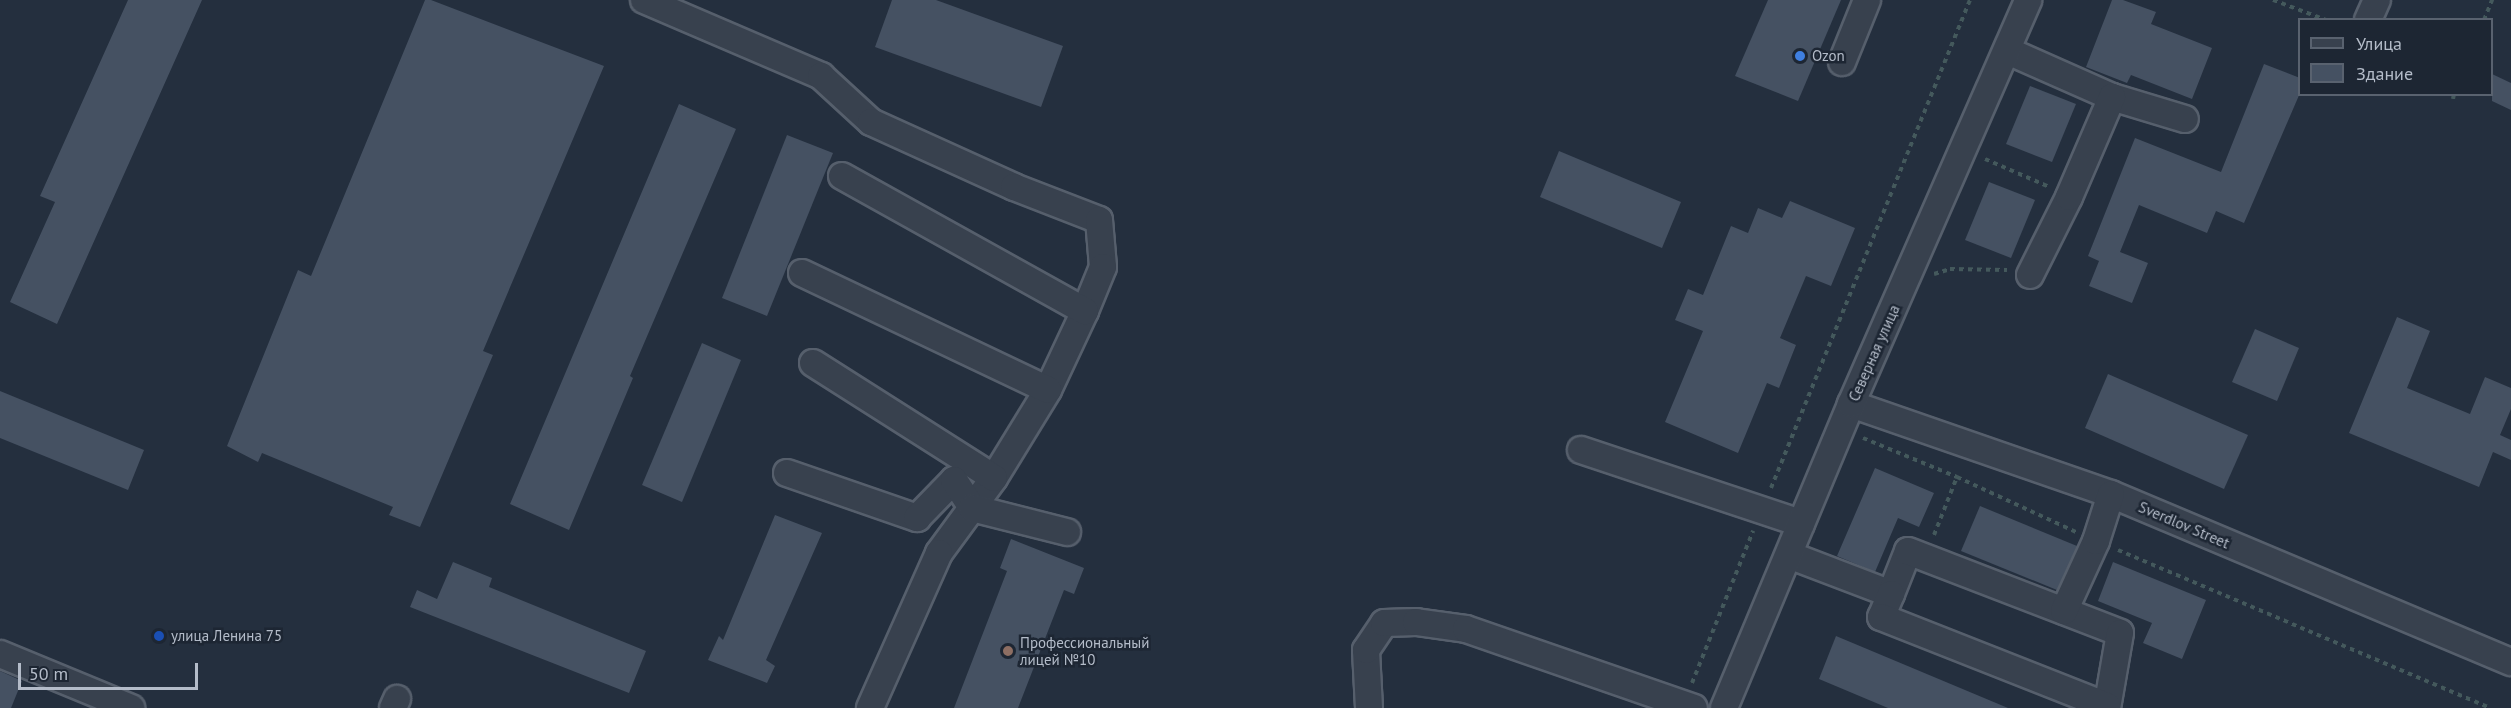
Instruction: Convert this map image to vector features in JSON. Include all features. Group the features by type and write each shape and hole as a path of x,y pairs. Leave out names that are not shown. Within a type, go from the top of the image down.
{"street":[{"path":"644,0 822,76 871,122 1014,187 1099,220 1103,267 1048,390 994,478 939,553 870,708"},
{"path":"1842,62 1867,0"},
{"name":"Северная улица","path":"1724,708 1801,523 1861,408 2028,0"},
{"path":"2369,18 2377,0"},
{"path":"2008,51 2112,97 2186,120"},
{"path":"2030,275 2069,197 2112,97"},
{"path":"842,176 1085,311"},
{"path":"802,273 1048,390"},
{"path":"813,363 994,478"},
{"name":"Sverdlov Street","path":"1861,408 2111,494 2511,662"},
{"path":"1581,450 1801,523"},
{"path":"787,473 917,518 954,480 972,508 1067,532"},
{"path":"2064,611 2096,541 2111,494"},
{"path":"1908,551 2120,633 2107,707 1881,617 1890,594 1908,551"},
{"path":"1789,555 1890,594"},
{"path":"1369,708 1366,650 1384,623 1416,622 1466,628 1688,706"},
{"path":"0,654 131,708"}],"path":[{"path":"1688,706 1762,510 1970,0"},
{"path":"2273,0 2321,18"},
{"path":"2485,18 2492,0"},
{"path":"1982,158 2069,197"},
{"path":"1935,264 1930,275 1950,269 2002,269 2030,275"},
{"path":"1861,408 1862,437 1957,477 2096,541 2490,708"},
{"path":"1934,537 1957,477"}],"building":[{"path":"128,0 202,0 57,324 10,302 55,202 40,196"},
{"path":"425,0 431,0 604,66 483,351 493,355 420,527 389,515 393,507 262,453 258,462 227,446 298,270 311,276"},
{"path":"892,0 936,0 1063,46 1041,107 875,47"},
{"path":"1768,0 1841,0 1798,101 1735,76"},
{"path":"2112,0 2123,0 2156,12 2151,24 2212,48 2192,99 2131,75 2127,83 2086,67"},
{"path":"2264,64 2298,77 2299,96 2244,223 2216,211 2207,233 2139,205 2120,252 2148,263 2132,303 2089,286 2099,261 2088,256 2135,138 2221,172"},
{"path":"2493,74 2511,83 2511,110 2492,101"},
{"path":"2030,86 2076,104 2052,162 2006,144"},
{"path":"679,104 736,129 630,376 633,378 569,530 510,504"},
{"path":"787,135 833,153 767,316 722,298"},
{"path":"1559,151 1681,202 1662,248 1540,197"},
{"path":"1989,182 2035,200 2011,258 1965,240"},
{"path":"1790,201 1855,228 1831,286 1806,276 1780,338 1796,345 1779,388 1767,383 1738,453 1665,422 1703,331 1675,320 1688,289 1703,295 1731,226 1748,233 1758,208 1782,218"},
{"path":"2397,317 2430,331 2407,388 2470,414 2485,377 2511,388 2511,409 2500,435 2511,440 2511,460 2493,452 2479,487 2349,433"},
{"path":"2255,329 2299,348 2277,401 2232,382"},
{"path":"702,343 741,360 682,502 642,485"},
{"path":"2108,374 2248,435 2224,489 2085,428"},
{"path":"0,391 144,450 128,490 0,438"},
{"path":"1875,468 1934,493 1919,527 1898,518 1875,572 1837,556"},
{"path":"1980,506 2077,546 2057,590 1961,551"},
{"path":"775,515 822,533 766,660 775,666 767,683 708,660 719,636 723,640"},
{"name":"Профессиональный лицей №10","path":"1011,539 1084,568 1074,594 1064,590 1018,708 954,708 1007,571 1000,568"},
{"path":"453,562 492,578 489,587 646,651 629,693 410,607 417,590 437,599"},
{"path":"2113,562 2206,600 2182,659 2143,643 2152,623 2098,601"},
{"path":"1836,636 2008,708 1888,708 1819,679"},
{"path":"0,671 22,681 11,708 0,708"}],"place":[{"name":"Ozon","path":"1800,56"},
{"name":"улица Ленина 75","path":"159,636"},
{"name":"Профессиональный лицей №10","path":"1008,651"}]}
